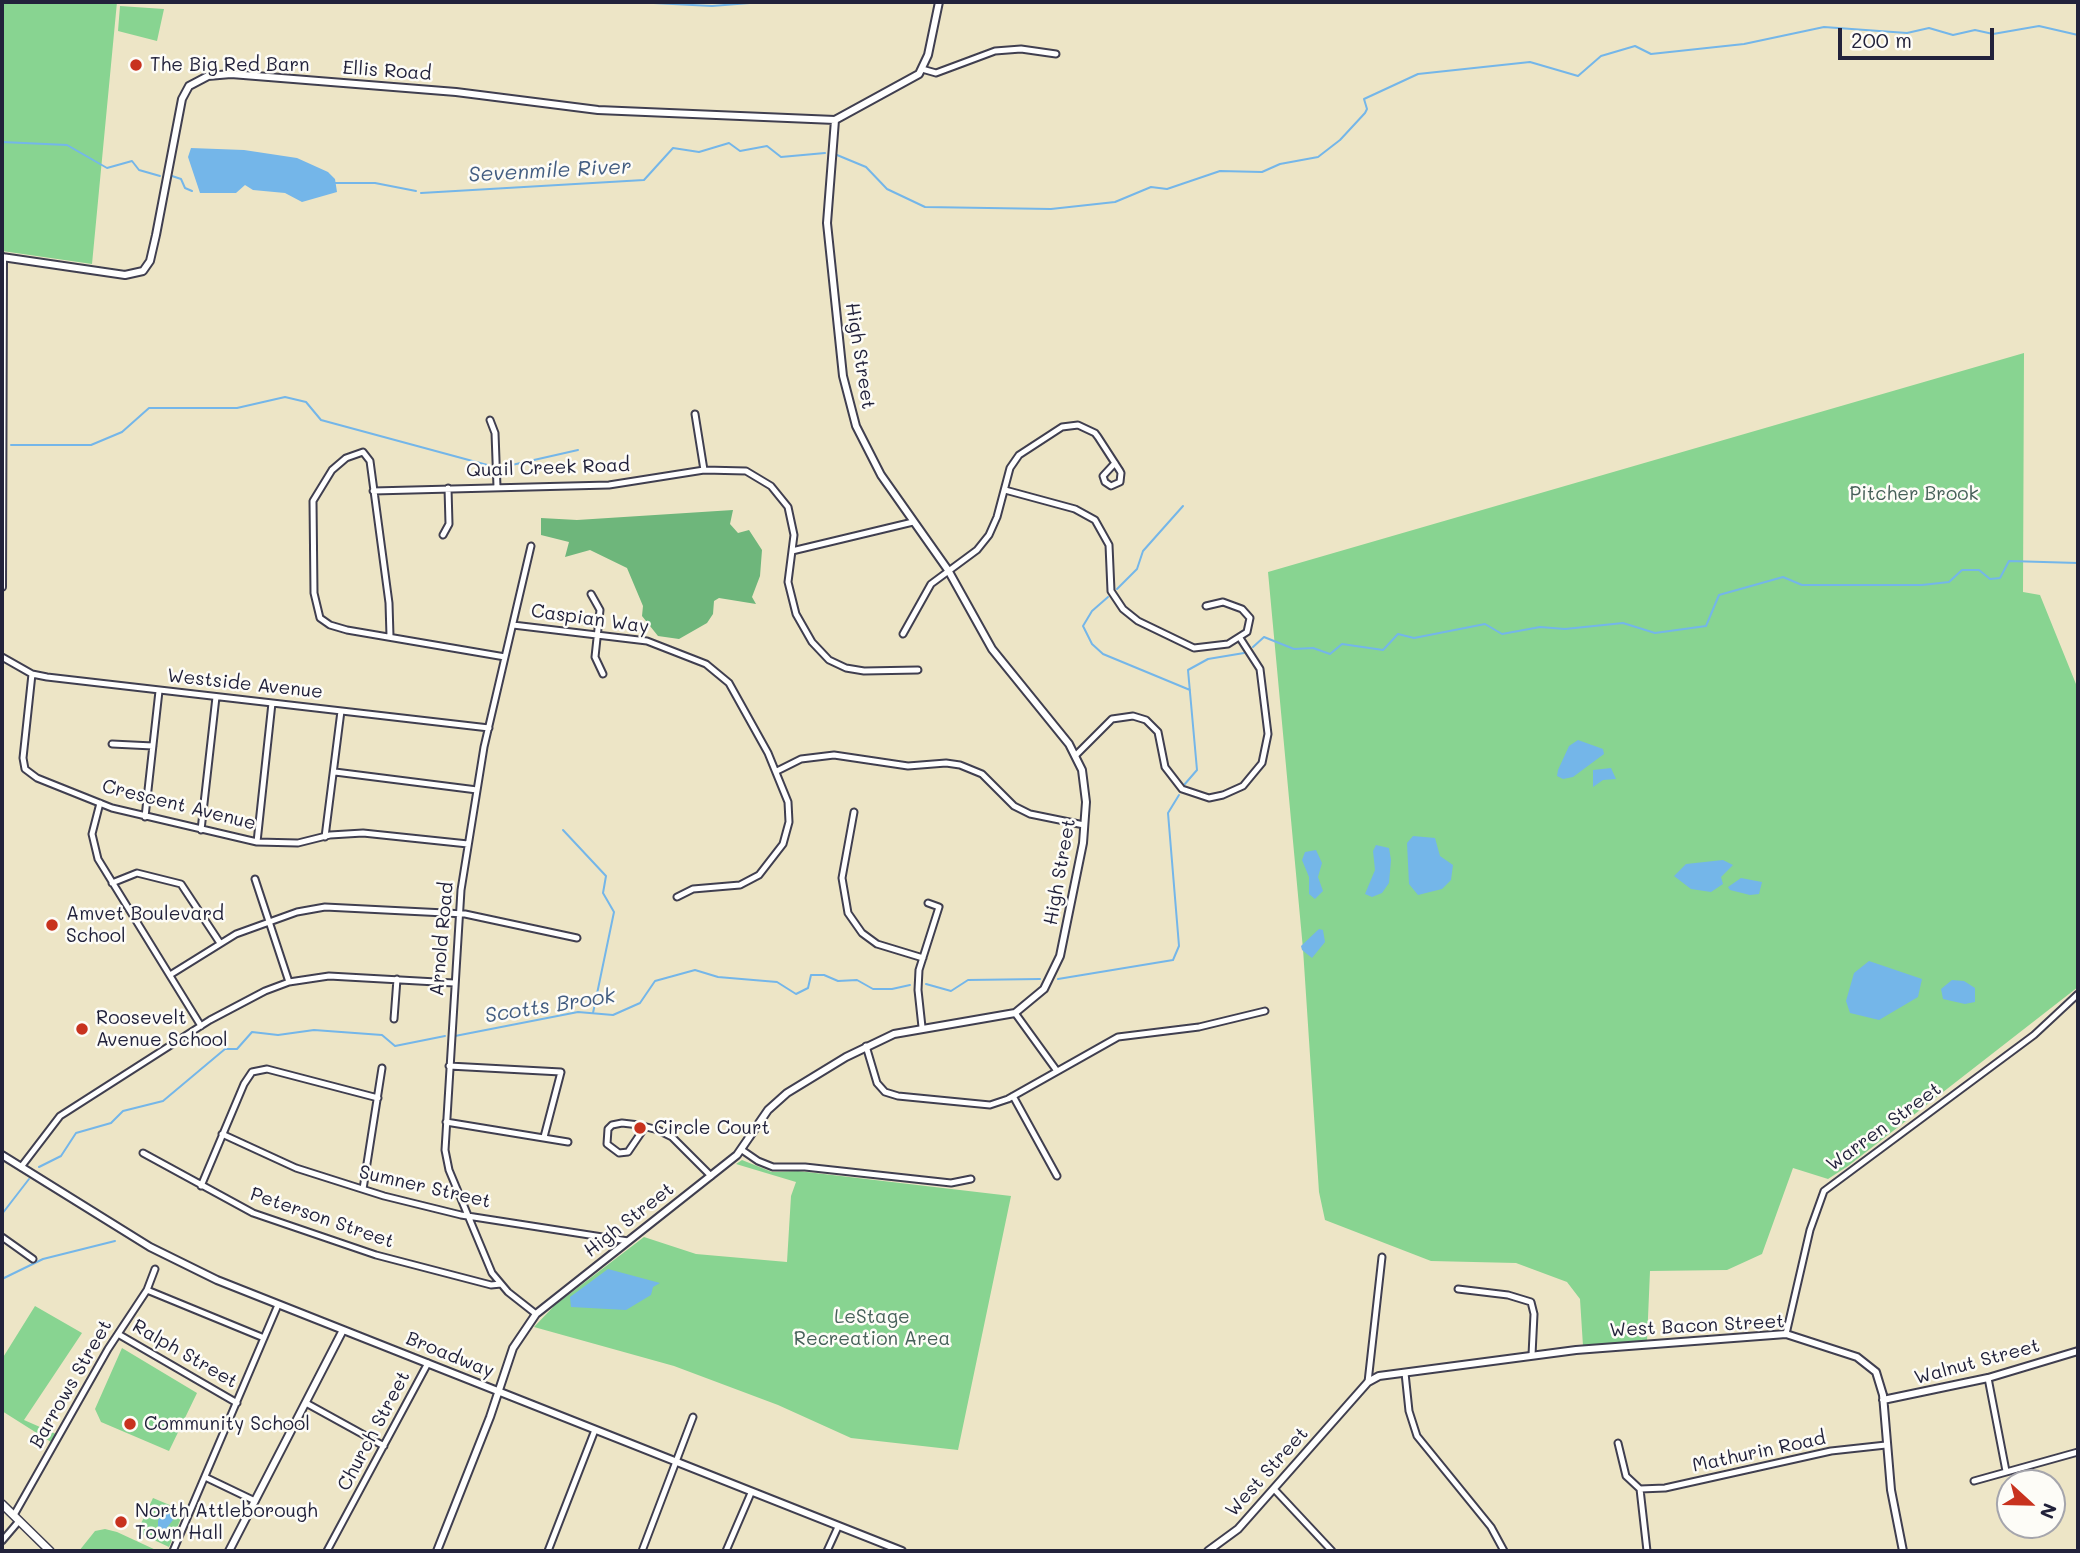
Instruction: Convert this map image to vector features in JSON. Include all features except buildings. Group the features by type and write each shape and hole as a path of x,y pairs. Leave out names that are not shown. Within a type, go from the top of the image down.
{"main road":[{"path":"2,1504 50,1551"}],"street":[{"path":"835,120 912,80 922,69 939,2"},
{"path":"922,69 936,73 995,51 1021,49 1056,54"},
{"name":"Ellis Road","path":"2,257 125,275 143,271 149,261 156,235 182,99 189,86 214,75 456,92 598,110 835,120"},
{"name":"High Street","path":"437,1551 513,1348 536,1314 742,1150 768,1110 780,1098 866,1046 901,1032 1015,1013 1038,996 1058,965 1084,825 1085,786 1076,755 992,649 948,570 867,451 846,393 827,223 835,120"},
{"path":"2,257 2,587"},
{"path":"695,414 704,470"},
{"path":"489,420 495,433 497,487"},
{"path":"903,634 923,595 948,570 976,550 989,535 1015,458 1067,425 1078,425 1091,430 1115,463"},
{"path":"390,636 389,603 370,461 363,452 346,458 332,470 313,501 312,545 316,608 320,618 335,628 505,657"},
{"name":"Quail Creek Road","path":"373,491 609,485 704,470 746,471 771,486 788,508 794,535 788,582 796,614 812,642 828,660 864,671 918,670"},
{"path":"443,535 449,524 448,488"},
{"path":"1005,490 1075,509 1096,520 1109,545 1111,591 1133,618 1194,648 1216,648 1240,638 1250,623 1245,611 1223,602 1206,606"},
{"path":"792,551 913,522"},
{"name":"Arnold Road","path":"531,546 489,728 458,913 446,1160 466,1216 492,1273 536,1314"},
{"path":"591,594 600,610 595,657 603,674"},
{"name":"Caspian Way","path":"513,625 647,641 695,659 716,670 729,683 777,771 788,802 789,822 783,844 759,875 740,885 693,889 677,897"},
{"path":"1076,755 1112,719 1133,716 1146,720 1158,732 1165,767 1182,789 1209,798 1243,786 1262,763 1268,734 1260,669 1240,638"},
{"name":"Westside Avenue","path":"2,657 32,674 489,728"},
{"name":"Crescent Avenue","path":"32,674 23,758 25,769 37,778 100,803 145,817 257,842 298,843 326,836 363,833 468,844"},
{"path":"145,817 159,691"},
{"path":"201,830 216,697"},
{"path":"257,842 272,703"},
{"path":"326,836 341,711"},
{"path":"112,744 153,746"},
{"path":"777,771 801,759 834,755 908,766 946,763 960,765 982,775 1014,806 1030,814 1084,825"},
{"path":"335,772 477,790"},
{"path":"100,803 92,840 99,859 201,1026"},
{"path":"854,812 842,884 848,913 858,928 877,944 923,958"},
{"path":"112,883 133,873 177,881 188,891 220,943"},
{"path":"255,879 289,982"},
{"path":"922,1027 918,984 939,907 928,903"},
{"path":"170,975 220,943 297,912 332,907 458,913 577,938"},
{"path":"21,1167 60,1116 238,1004 289,982 329,976 454,983"},
{"path":"394,1019 397,979"},
{"name":"Warren Street","path":"1787,1334 1810,1230 1824,1191 2034,1035 2078,994"},
{"path":"866,1046 877,1083 892,1094 990,1105 1013,1096 1124,1035 1199,1027 1265,1011"},
{"path":"1015,1013 1057,1071"},
{"path":"449,1066 561,1072 544,1137"},
{"path":"363,1189 382,1068"},
{"path":"201,1186 252,1072 267,1069 378,1098"},
{"path":"1013,1096 1057,1176"},
{"path":"446,1122 568,1142"},
{"path":"645,1127 628,1152 619,1153 607,1144 608,1129 612,1125 622,1123 645,1127 672,1137 711,1176"},
{"name":"Sumner Street","path":"222,1134 296,1168 363,1189 466,1216 628,1241"},
{"path":"742,1150 762,1164 773,1167 806,1167 951,1184 971,1179"},
{"name":"Peterson Street","path":"143,1153 253,1213 419,1267 491,1285 501,1284"},
{"name":"Broadway","path":"2,1155 170,1257 278,1305 902,1551"},
{"path":"2,1237 33,1259"},
{"path":"1368,1382 1382,1257"},
{"name":"Barrows Street","path":"2,1541 118,1334 147,1290 155,1269"},
{"path":"1458,1289 1531,1302 1534,1314 1532,1355"},
{"path":"147,1290 264,1338"},
{"path":"173,1551 278,1305"},
{"path":"229,1551 343,1330"},
{"name":"Ralph Street","path":"118,1334 237,1402"},
{"name":"West Bacon Street","path":"1368,1382 1379,1376 1532,1355 1787,1334 1843,1352 1867,1363 1875,1372 1883,1400 1897,1529 1903,1551"},
{"name":"Walnut Street","path":"1883,1400 1988,1378 2078,1351"},
{"name":"Church Street","path":"327,1551 428,1363"},
{"path":"1405,1373 1409,1411 1417,1436 1491,1527 1504,1551"},
{"path":"1988,1378 2006,1469"},
{"name":"West Street","path":"1208,1551 1238,1529 1368,1382"},
{"path":"306,1403 384,1446"},
{"path":"642,1551 693,1417"},
{"path":"548,1551 595,1430"},
{"path":"1618,1443 1626,1475 1640,1489 1647,1551"},
{"name":"Mathurin Road","path":"1640,1489 1665,1488 1831,1451 1886,1445"},
{"path":"2014,1469 2078,1452"},
{"path":"1974,1481 1996,1474"},
{"path":"205,1477 255,1501"},
{"path":"1273,1489 1332,1551"},
{"path":"726,1551 751,1493"},
{"path":"827,1551 838,1527"}],"green space":[{"path":"2,2 117,2 92,264 2,251"},
{"path":"120,6 164,9 157,41 118,31"},
{"name":"Pitcher Brook","path":"2024,353 2023,592 2040,595 2078,689 2078,987 1828,1179 1793,1168 1762,1254 1727,1270 1650,1271 1647,1341 1583,1346 1580,1299 1567,1282 1516,1263 1431,1261 1325,1220 1319,1192 1303,949 1268,572"},
{"path":"733,510 730,524 738,533 749,530 762,550 760,576 752,597 756,604 719,598 714,601 713,614 707,623 679,639 658,636 642,616 643,606 627,568 590,550 565,557 569,542 541,535 541,518 577,520"},
{"name":"LeStage Recreation Area","path":"742,1160 772,1172 798,1171 1011,1196 958,1450 851,1438 778,1405 674,1366 534,1327 555,1305 644,1237 696,1254 787,1262 791,1196 796,1182 736,1164"},
{"path":"35,1306 82,1333 24,1420 56,1434 51,1442 2,1411 2,1359"},
{"path":"122,1348 197,1393 169,1451 101,1422 95,1409"},
{"path":"153,1498 184,1511 169,1547 137,1532"},
{"path":"105,1529 158,1551 79,1551 95,1531"}],"water":[{"path":"191,148 244,150 297,158 328,172 335,179 337,192 302,202 285,193 253,190 245,185 236,193 200,193 188,157"},
{"path":"1578,740 1603,749 1604,754 1573,777 1563,779 1557,776 1558,770 1569,746"},
{"path":"1611,768 1616,779 1603,780 1593,787 1593,770"},
{"path":"1413,836 1435,838 1440,856 1453,865 1451,880 1442,889 1418,895 1409,884 1407,843"},
{"path":"1376,845 1389,848 1391,860 1389,883 1382,893 1372,897 1365,894 1375,870 1373,851"},
{"path":"1316,850 1322,863 1318,877 1323,891 1315,899 1309,894 1309,877 1302,860 1305,852"},
{"path":"1723,860 1733,865 1721,877 1723,884 1711,892 1691,889 1674,876 1686,864"},
{"path":"1741,878 1762,882 1759,894 1750,895 1730,890 1728,887"},
{"path":"1319,929 1323,930 1325,942 1312,958 1301,946"},
{"path":"1869,961 1922,979 1918,997 1879,1020 1850,1013 1846,1001 1854,973"},
{"path":"1952,980 1964,981 1975,988 1975,1002 1965,1004 1943,999 1941,989"},
{"path":"608,1269 660,1283 653,1287 651,1295 626,1310 571,1307 570,1297"},
{"path":"161,1514 171,1514 173,1520 162,1534 158,1532 158,1521"}],"waterway":[{"path":"634,2 712,6 762,2"},
{"name":"Sevenmile River","path":"837,155 866,167 887,189 925,207 1051,209 1115,202 1151,187 1167,189 1220,171 1262,172 1280,164 1318,157 1340,140 1365,113 1367,109 1364,99 1418,74 1530,62 1578,76 1601,56 1635,46 1651,54 1744,44 1824,27 1907,33 1929,28 1953,35 1975,30 1993,34 2039,26 2078,35"},
{"name":"Sevenmile River","path":"2,142 67,145 107,168 132,161 139,170 160,176"},
{"name":"Sevenmile River","path":"421,193 644,180 673,148 699,152 729,143 740,151 767,146 781,157 825,153"},
{"name":"Sevenmile River","path":"172,176 181,179 185,188 192,191"},
{"name":"Sevenmile River","path":"334,183 375,183 416,191"},
{"path":"11,445 91,445 122,432 149,408 237,408 285,397 306,402 321,420 491,466"},
{"path":"503,467 578,450"},
{"path":"1117,589 1137,569 1143,551 1183,506"},
{"name":"Scotts Brook","path":"1253,647 1264,637 1294,649 1313,648 1330,654 1342,644 1383,650 1398,634 1414,638 1485,624 1502,634 1540,627 1565,629 1623,623 1655,633 1706,626 1719,595 1783,577 1802,585 1922,585 1949,582 1962,570 1979,570 1990,579 2000,578 2009,561 2078,563"},
{"path":"1108,597 1092,611 1083,626 1092,644 1103,654 1190,690"},
{"name":"Scotts Brook","path":"1184,785 1197,770 1188,670 1208,659 1244,653"},
{"name":"Scotts Brook","path":"1058,979 1173,960 1179,946 1168,813 1179,795"},
{"path":"563,830 606,876 603,893 614,912 593,1013"},
{"name":"Scotts Brook","path":"455,1036 578,1012 613,1015 640,1003 655,981 695,970 718,977 777,982 796,994 808,988 811,975 824,975 838,981 857,980 873,989 910,985"},
{"name":"Scotts Brook","path":"926,984 951,991 968,980 1040,979"},
{"name":"Scotts Brook","path":"39,1167 61,1156 76,1133 111,1123 123,1111 163,1101 225,1049 237,1049 252,1032 278,1035 314,1030 382,1035 395,1046 445,1036"},
{"name":"Scotts Brook","path":"2,1214 29,1179"},
{"path":"2,1279 43,1259 115,1241"}],"place":[{"name":"The Big Red Barn","path":"136,65"},
{"name":"Amvet Boulevard School","path":"52,925"},
{"name":"Roosevelt Avenue School","path":"82,1029"},
{"name":"Circle Court","path":"640,1128"},
{"name":"Community School","path":"130,1424"},
{"name":"North Attleborough Town Hall","path":"121,1522"}]}
